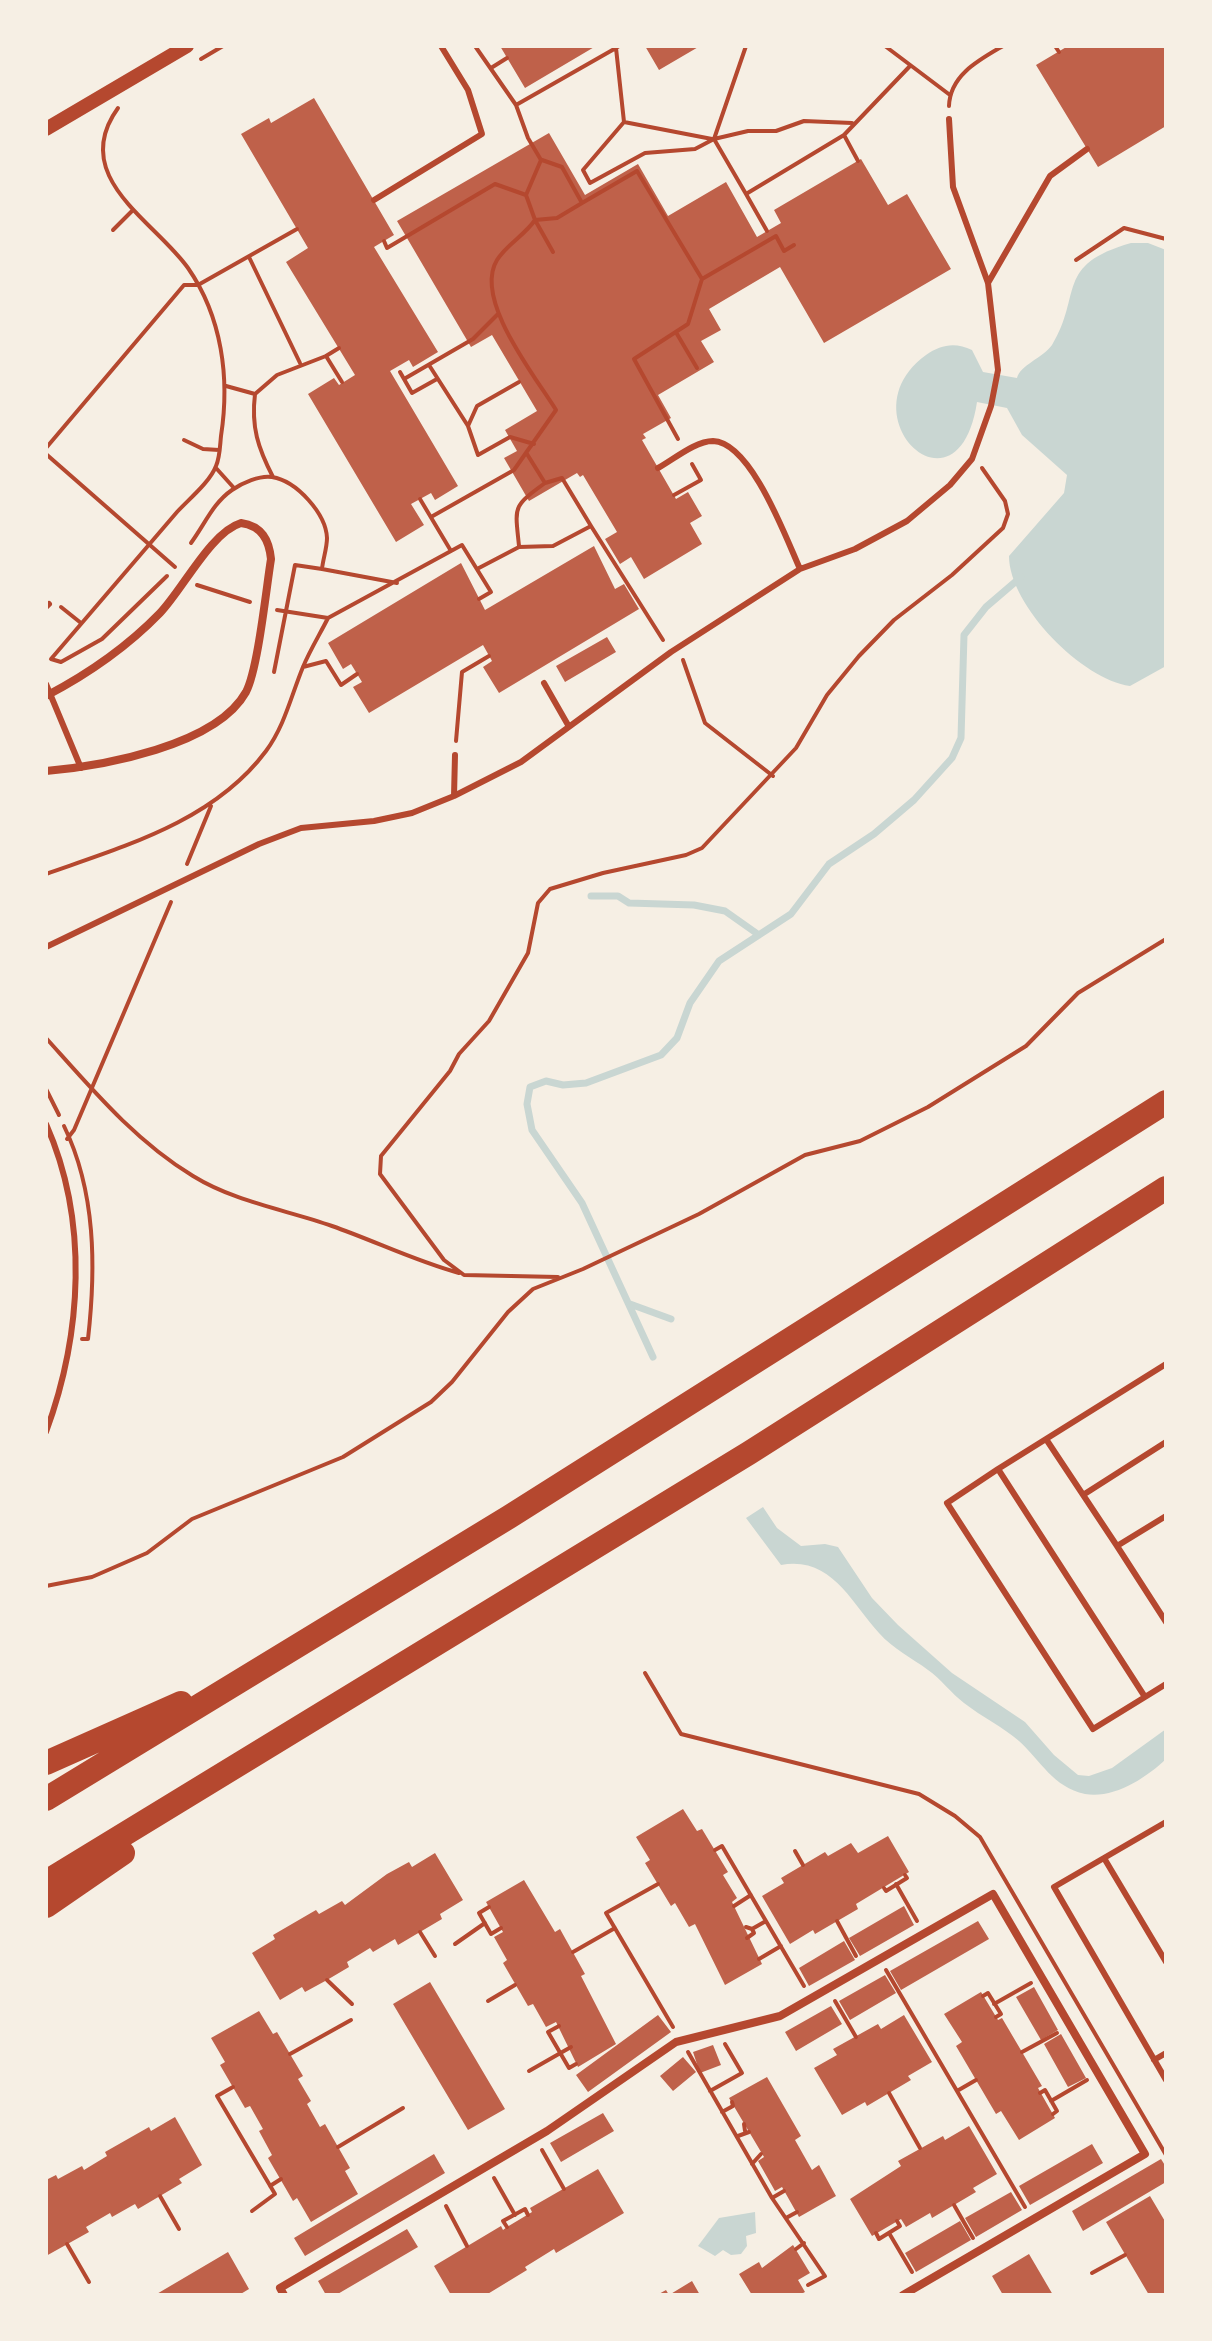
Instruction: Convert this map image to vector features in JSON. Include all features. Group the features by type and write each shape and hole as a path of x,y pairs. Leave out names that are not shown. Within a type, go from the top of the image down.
{"highway":[{"path":"46,1799 674,1414 1166,1102"},
{"path":"46,1882 736,1461 1166,1188"},
{"path":"46,1763 257,1671"},
{"path":"46,1906 324,1714"}],"street":[{"path":"46,129 187,46"},
{"path":"46,771 81,768 207,730 239,701 250,681 271,559 269,544 261,531 241,523 225,531 161,612 129,642 48,694"},
{"path":"282,2291 534,2138 681,2040 780,2016 993,1894 1145,2154 903,2295"}],"lane":[{"path":"374,200 482,134 468,90 441,46"},
{"path":"46,947 180,881 301,828 374,821 412,813 454,796 521,762 674,650 800,569 855,549 907,521 950,485 972,459 991,406 998,370 988,283 953,187 949,119"},
{"path":"988,283 1050,176 1087,149"},
{"path":"658,468 699,445 712,441 729,445 745,460 800,569"},
{"path":"544,683 568,725"},
{"path":"46,684 81,768"},
{"path":"454,796 455,755"},
{"path":"46,1124 66,1185 77,1277 62,1387 46,1432"},
{"path":"1166,1364 947,1503 1093,1729 1166,1684"},
{"path":"1046,1439 1166,1622"},
{"path":"1083,1495 1166,1442"},
{"path":"998,1469 1145,1697"},
{"path":"1117,1546 1166,1516"},
{"path":"1166,1836 1163,1824 1054,1887 1166,2080"},
{"path":"1104,1858 1166,1962"},
{"path":"1154,2060 1166,2053"}],"path":[{"path":"196,62 223,46"},
{"path":"475,46 516,105 541,160 562,167 582,203"},
{"path":"714,139 746,46"},
{"path":"885,46 950,95"},
{"path":"949,119 950,95 968,67 1003,46"},
{"path":"516,105 617,47 624,122 583,170 590,183 645,153 695,149 714,139 748,131 776,131 804,121 853,123"},
{"path":"491,68 507,58"},
{"path":"746,194 844,135 910,66"},
{"path":"48,660 216,468 219,450 226,386 216,329 198,285 172,248 132,211 113,182 102,149 116,109 129,101"},
{"path":"624,122 714,139 767,231"},
{"path":"844,135 858,161"},
{"path":"541,160 526,195 535,220 553,252"},
{"path":"431,517 514,470 556,410 498,314 490,287 496,261 535,220 557,218 637,171 702,279"},
{"path":"384,241 387,248 495,184 526,195"},
{"path":"113,230 132,211"},
{"path":"1076,260 1124,228 1166,239"},
{"path":"46,448 184,285 198,285 297,229"},
{"path":"680,443 634,359 677,334 688,324 702,279 776,236 784,251 794,245"},
{"path":"249,257 300,363"},
{"path":"404,379 473,339 498,314"},
{"path":"677,334 697,368"},
{"path":"273,477 259,451 252,424 255,394 277,375 339,348"},
{"path":"326,356 342,382"},
{"path":"429,365 468,426 478,455 510,437 534,444"},
{"path":"400,372 412,393 437,379"},
{"path":"468,426 477,406 519,382"},
{"path":"226,386 255,394"},
{"path":"184,440 203,449 219,450"},
{"path":"527,454 545,483"},
{"path":"674,495 701,480 689,458"},
{"path":"464,1275 444,1260 380,1174 381,1156 450,1071 459,1054 489,1021 528,953 538,903 550,889 686,855 702,848 773,776 804,737 827,695 859,656 894,620 952,575 1003,528 1008,514 1005,501 972,459"},
{"path":"216,468 234,488"},
{"path":"189,545 215,504 234,488 254,479 273,477 296,489 319,513 327,538 322,569"},
{"path":"519,547 515,509 519,500 545,483 562,478 674,650 705,723 773,776"},
{"path":"420,499 451,551"},
{"path":"477,569 519,547 553,546 591,526"},
{"path":"48,660 61,662 102,639 158,588 181,556"},
{"path":"274,672 295,565 397,583"},
{"path":"49,604 81,623"},
{"path":"46,874 130,844 212,804 267,750 292,705 303,667 328,618"},
{"path":"455,755 462,672 489,656"},
{"path":"303,667 326,661 341,685 357,674"},
{"path":"55,1146 74,1130 212,804"},
{"path":"46,1586 92,1577 147,1553 192,1519 343,1457 415,1416 452,1382 516,1304 533,1289 699,1214 805,1155 860,1141 928,1107 1026,1046 1078,993 1166,939"},
{"path":"46,1038 127,1126 194,1177 262,1205 333,1226 410,1259 464,1275 560,1276"},
{"path":"645,1673 681,1734 919,1794 955,1816 980,1837 1166,2155"},
{"path":"715,1850 722,1846 811,1998"},
{"path":"795,1851 803,1865"},
{"path":"884,1888 886,1891 907,1878 905,1875"},
{"path":"658,1884 606,1913 755,2170 770,2188 772,2198 825,2276 808,2285"},
{"path":"896,1884 924,1934"},
{"path":"734,1906 751,1895"},
{"path":"489,1907 479,1913 491,1934 501,1928"},
{"path":"747,1938 754,1933 749,1928 766,1921"},
{"path":"837,1921 864,1968"},
{"path":"455,1944 485,1923"},
{"path":"573,1952 615,1928"},
{"path":"420,1932 435,1956"},
{"path":"759,1959 781,1946"},
{"path":"879,1959 1033,2219"},
{"path":"994,2004 1042,1977"},
{"path":"327,1980 352,2004"},
{"path":"488,2001 515,1985"},
{"path":"828,1988 856,2037"},
{"path":"983,1996 988,1993 1001,2014 996,2017"},
{"path":"290,2054 351,2020"},
{"path":"559,2026 548,2032 569,2068 576,2064"},
{"path":"1022,2052 1070,2026"},
{"path":"710,2091 742,2073 717,2031"},
{"path":"529,2071 571,2047"},
{"path":"1051,2101 1098,2074"},
{"path":"957,2091 976,2080"},
{"path":"233,2087 217,2096 275,2194 252,2211"},
{"path":"1040,2093 1045,2090 1057,2111 1053,2114"},
{"path":"889,2093 920,2148"},
{"path":"722,2112 733,2106 732,2102"},
{"path":"338,2147 403,2108"},
{"path":"738,2136 747,2132 744,2124"},
{"path":"534,2138 564,2189"},
{"path":"752,2164 761,2154"},
{"path":"755,2170 760,2165"},
{"path":"487,2166 515,2215"},
{"path":"270,2186 281,2179"},
{"path":"772,2198 784,2191"},
{"path":"439,2194 467,2246"},
{"path":"160,2196 179,2229"},
{"path":"954,2205 980,2250"},
{"path":"507,2227 503,2221 525,2209 528,2215"},
{"path":"786,2218 797,2212"},
{"path":"876,2233 879,2239 900,2226 897,2221"},
{"path":"889,2233 920,2285"},
{"path":"796,2249 804,2243"},
{"path":"67,2244 89,2282"},
{"path":"1092,2273 1125,2255"}],"shaded area":[{"path":"1131,243 1148,243 1166,250 1166,666 1130,686 1111,681 1091,670 1052,638 1021,597 1012,576 1009,556 1064,493 1067,475 1022,435 1007,408 977,402 966,438 949,455 931,457 913,448 901,429 896,405 904,379 926,355 943,346 954,345 972,350 983,372 1017,378 1022,369 1052,345 1080,271 1107,252"},
{"path":"763,1507 777,1528 801,1546 825,1544 838,1547 872,1598 898,1625 952,1673 1025,1722 1054,1755 1078,1775 1089,1776 1112,1768 1166,1729 1166,1759 1139,1780 1107,1793 1085,1794 1064,1786 1019,1741 964,1703 933,1674 884,1639 839,1584 814,1568 799,1564 781,1565 746,1518"},
{"path":"755,2212 756,2233 746,2236 747,2246 741,2254 731,2255 723,2250 715,2256 698,2246 719,2218"}],"building":[{"path":"500,46 596,46 525,88"},
{"path":"645,46 700,46 659,70"},
{"path":"1068,46 1166,46 1166,126 1098,167 1036,65"},
{"path":"314,98 394,235 374,247 438,352 413,367 409,360 390,371 458,486 435,500 431,493 411,504 424,525 396,542 308,394 334,378 339,385 355,375 286,262 308,248 241,134 269,118 271,123"},
{"path":"549,133 585,195 638,164 668,216 726,182 757,237 781,223 774,210 861,159 888,205 907,194 951,269 824,343 780,267 709,309 721,330 701,341 714,362 658,395 671,418 643,434 646,438 642,440 676,499 688,492 702,516 690,523 702,544 644,579 631,557 620,564 605,539 617,532 583,475 580,477 577,473 529,501 504,458 517,451 505,430 537,411 492,335 471,347 397,221"},
{"path":"594,546 615,589 624,584 639,609 499,693 483,667 492,661 483,645 369,713 353,687 362,682 351,664 343,669 328,643 461,563 485,610"},
{"path":"607,637 616,652 565,682 556,666"},
{"path":"683,1809 697,1831 702,1829 728,1872 723,1875 737,1898 732,1902 762,1964 725,1985 695,1924 689,1927 675,1903 671,1906 645,1863 650,1860 636,1837"},
{"path":"888,1836 909,1872 856,1904 858,1909 815,1934 813,1930 790,1944 762,1896 784,1883 781,1878 825,1852 828,1856 851,1843 858,1853"},
{"path":"435,1853 463,1900 440,1914 442,1919 398,1945 395,1939 373,1952 370,1948 347,1962 349,1967 327,1980 305,1992 302,1987 280,2000 252,1953 275,1939 273,1935 316,1910 319,1914 342,1901 345,1905 387,1874 409,1862 412,1867"},
{"path":"524,1880 555,1932 560,1929 585,1974 581,1976 616,2044 578,2067 556,2022 546,2027 533,2004 528,2006 503,1963 507,1960 494,1937 503,1932 486,1902"},
{"path":"904,1906 914,1925 860,1956 849,1938"},
{"path":"978,1921 989,1939 901,1990 890,1971"},
{"path":"844,1941 855,1960 809,1986 799,1968"},
{"path":"885,1975 896,1993 850,2020 839,2001"},
{"path":"430,1982 505,2109 468,2130 393,2004"},
{"path":"1034,1987 1058,2030 1041,2040 1016,1997"},
{"path":"981,1992 998,2020 1002,2018 1042,2086 1038,2088 1055,2118 1019,2140 1001,2111 996,2114 956,2046 962,2042 944,2014"},
{"path":"831,2006 842,2024 796,2051 785,2032"},
{"path":"259,2011 273,2034 277,2032 303,2076 298,2079 311,2101 307,2104 320,2127 325,2124 350,2168 345,2171 358,2194 311,2222 297,2198 293,2201 268,2158 272,2155 259,2131 263,2129 250,2106 245,2108 220,2065 225,2062 211,2038"},
{"path":"658,2015 671,2032 588,2092 576,2075"},
{"path":"904,2015 932,2062 908,2076 911,2080 867,2106 865,2102 842,2115 814,2068 837,2055 833,2049 878,2024 881,2029"},
{"path":"1061,2034 1086,2078 1068,2087 1044,2044"},
{"path":"713,2045 721,2065 700,2073 693,2052"},
{"path":"683,2057 696,2072 673,2091 660,2076"},
{"path":"767,2077 801,2136 795,2140 812,2170 819,2165 836,2196 799,2217 782,2187 775,2191 758,2161 764,2157 729,2098"},
{"path":"603,2113 614,2131 561,2162 550,2143"},
{"path":"175,2117 202,2165 179,2179 182,2183 138,2209 135,2204 112,2217 110,2213 86,2227 89,2232 46,2256 46,2180 56,2175 58,2179 82,2166 84,2170 107,2156 105,2152 149,2127 151,2131"},
{"path":"969,2126 997,2174 973,2188 976,2192 932,2218 930,2213 906,2227 901,2219 872,2236 850,2199 901,2166 898,2161 943,2136 945,2140"},
{"path":"1092,2144 1103,2163 1030,2205 1019,2186"},
{"path":"434,2154 445,2173 305,2256 294,2238"},
{"path":"1161,2159 1166,2167 1166,2182 1083,2231 1072,2211"},
{"path":"598,2169 624,2213 556,2253 554,2249 486,2295 451,2295 434,2266 501,2226 503,2230 532,2212 530,2208"},
{"path":"1011,2192 1022,2210 976,2237 965,2218"},
{"path":"1150,2196 1166,2223 1166,2295 1149,2295 1106,2222"},
{"path":"960,2221 971,2240 916,2272 905,2253"},
{"path":"407,2229 418,2247 336,2295 326,2295 318,2281"},
{"path":"793,2245 810,2273 798,2280 805,2292 799,2295 752,2295 739,2274 759,2262 762,2268"},
{"path":"228,2252 249,2289 239,2295 155,2295"},
{"path":"1029,2254 1053,2295 1003,2295 992,2276"},
{"path":"692,2281 700,2295 669,2295"}],"waterway":[{"path":"653,1357 582,1203 532,1130 527,1104 530,1087 546,1081 563,1085 586,1083 661,1055 677,1038 690,1003 719,961 791,914 829,864 874,834 914,800 952,758 961,738 964,635 986,607 1021,577"},
{"path":"591,896 618,896 629,903 694,905 725,911 759,935"},
{"path":"630,1304 671,1319"}]}
